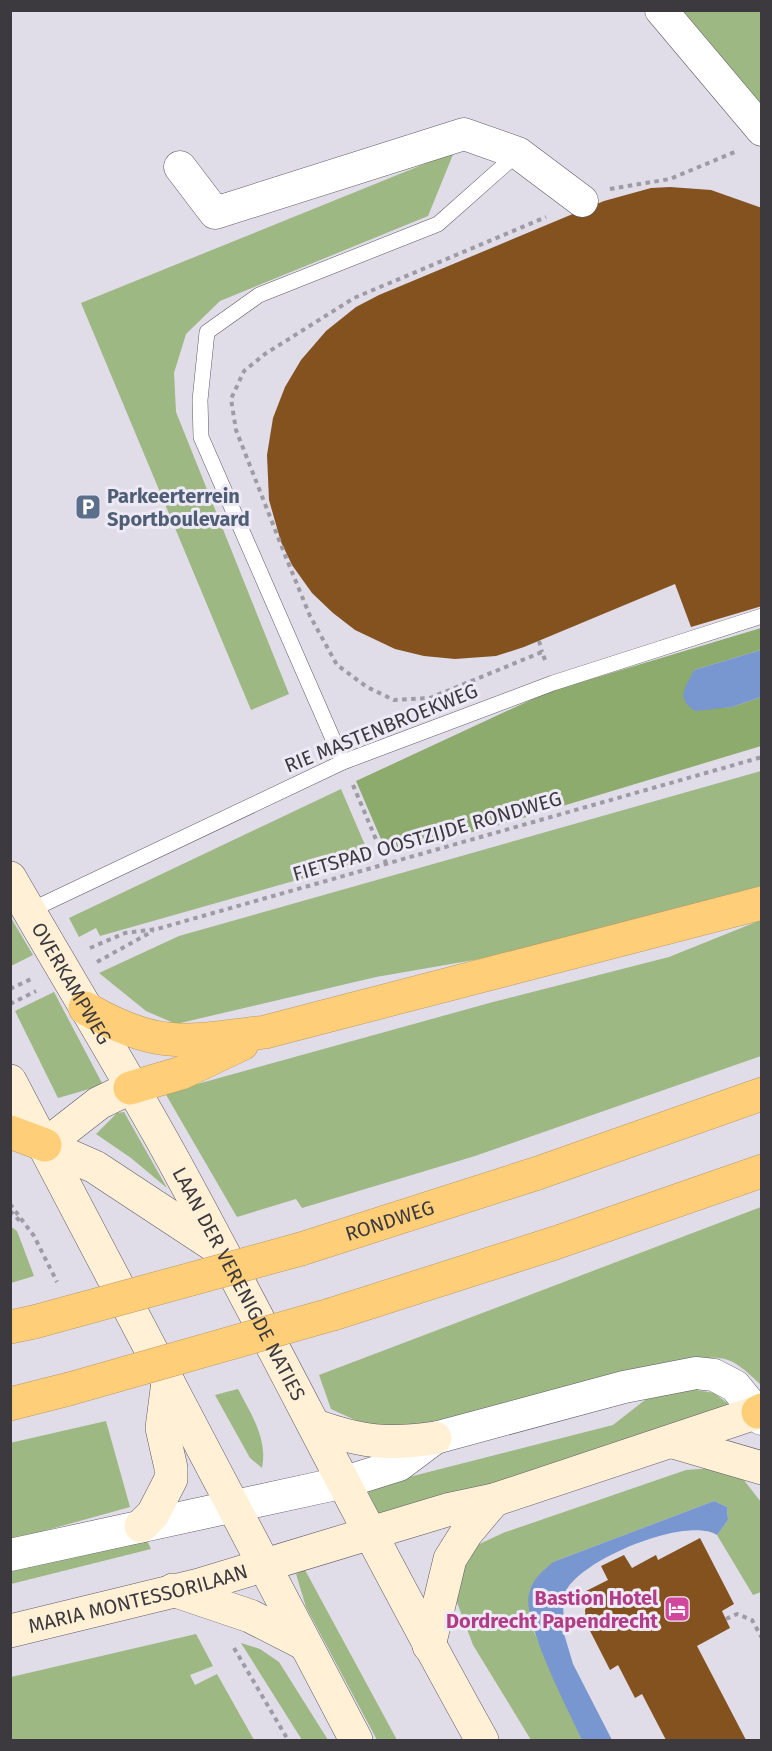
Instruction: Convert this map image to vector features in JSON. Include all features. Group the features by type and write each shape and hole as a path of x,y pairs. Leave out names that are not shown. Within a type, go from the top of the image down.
{"highway":[{"path":"85,1008 132,1033 167,1040 202,1040 265,1032 762,903"},
{"path":"130,1088 181,1073 265,1032"},
{"name":"RONDWEG","path":"22,1324 301,1249 538,1173 762,1094"},
{"path":"10,1131 45,1145"},
{"path":"10,1404 333,1314 555,1243 762,1171"}],"main road":[{"name":"OVERKAMPWEG","path":"10,878 130,1088"},
{"path":"10,1081 356,1740"},
{"path":"45,1145 99,1103 130,1088"},
{"name":"LAAN DER VERENIGDE NATIES","path":"130,1088 175,1162 316,1426 429,1646 482,1740"},
{"path":"45,1145 95,1167 220,1249"},
{"path":"141,1526 156,1509 171,1479 171,1468 162,1428 168,1382"},
{"path":"263,1564 372,1535 447,1510 494,1500 760,1414"},
{"path":"316,1426 356,1439 386,1443 435,1438"},
{"path":"673,1442 762,1468"},
{"path":"429,1646 450,1559 467,1532 494,1500"},
{"name":"MARIA MONTESSORILAAN","path":"10,1631 173,1590 263,1564"},
{"path":"173,1590 250,1616 305,1644"}],"street":[{"path":"661,10 751,140"},
{"path":"180,167 215,213 464,134 518,153 582,201"},
{"path":"10,1555 345,1482 399,1465 435,1438 624,1387 696,1372 714,1375 735,1386 760,1414"}],"lane":[{"path":"343,762 201,437 200,400 207,332 259,295 438,224 518,153"},
{"name":"RIE MASTENBROEKWEG","path":"29,911 343,762 553,683 762,616"}],"path":[{"path":"542,652 430,698 394,700 367,687 337,665 310,616 285,555 236,430 231,399 244,371 266,354 354,298 613,188 670,178 751,140"},
{"path":"539,641 553,683"},
{"name":"FIETSPAD OOSTZIJDE RONDWEG","path":"100,943 125,933 157,929 762,757"},
{"path":"343,762 386,863"},
{"path":"10,1204 34,1236 10,1211"},
{"path":"726,1619 737,1614 752,1620 762,1638"}],"green space":[{"path":"680,11 761,11 761,104"},
{"path":"454,152 428,216 220,301 186,334 174,373 176,412 289,694 251,710 81,303"},
{"path":"761,628 761,650 694,670 716,708 732,707 761,697 761,746 493,827 387,853 356,781 548,692"},
{"path":"761,771 761,886 526,951 376,977 176,1024 146,1011 99,973 179,936"},
{"path":"341,789 371,859 100,936 96,928 79,937 69,918"},
{"path":"11,918 33,955 10,966"},
{"path":"761,920 761,1056 475,1156 302,1208 296,1199 237,1217 165,1093 493,1002 669,957"},
{"path":"54,992 103,1085 58,1098 15,1011"},
{"path":"124,1112 167,1188 131,1158 96,1134 117,1113"},
{"path":"761,1207 761,1385 730,1361 704,1358 407,1430 368,1426 331,1409 319,1375"},
{"path":"10,1226 17,1231 34,1276 11,1283"},
{"path":"238,1389 253,1417 260,1437 263,1447 262,1468 250,1458 215,1395"},
{"path":"691,1389 714,1393 735,1409 381,1518 366,1488 613,1425 650,1396"},
{"path":"106,1421 130,1507 11,1540 10,1443"},
{"path":"714,1468 743,1479 761,1502 761,1592 753,1595 717,1535 728,1520 727,1507 714,1501 553,1562 530,1623 582,1740 531,1740 473,1645 455,1597 471,1548 503,1533 686,1470"},
{"path":"145,1536 151,1549 11,1584 10,1568"},
{"path":"305,1570 397,1740 377,1740 306,1607 296,1574"},
{"path":"196,1634 213,1666 190,1675 195,1685 217,1674 254,1740 11,1740 11,1677"},
{"path":"241,1643 260,1649 279,1662 328,1740 302,1740"}],"water":[{"path":"761,650 761,697 732,707 695,711 685,701 685,688 694,670"},
{"path":"714,1501 727,1507 728,1520 717,1535 702,1531 683,1531 636,1544 592,1566 566,1591 563,1600 562,1627 573,1664 612,1740 582,1740 548,1667 532,1625 529,1594 532,1584 553,1562"}],"building":[{"path":"651,188 711,190 762,208 762,606 691,627 675,584 524,647 496,656 455,659 424,656 395,649 355,630 312,593 292,565 281,542 269,500 267,455 273,418 285,387 301,360 326,331 356,307 379,295 604,201"},
{"path":"700,1538 734,1604 722,1611 730,1628 697,1646 746,1740 666,1740 642,1694 635,1698 618,1665 610,1670 586,1623 585,1610 589,1601 584,1592 608,1580 601,1566 624,1555 632,1568 656,1555 658,1560"}],"place":[{"name":"Parkeerterrein Sportboulevard","path":"88,507"},
{"name":"Bastion Hotel Dordrecht Papendrecht","path":"677,1609"}]}
